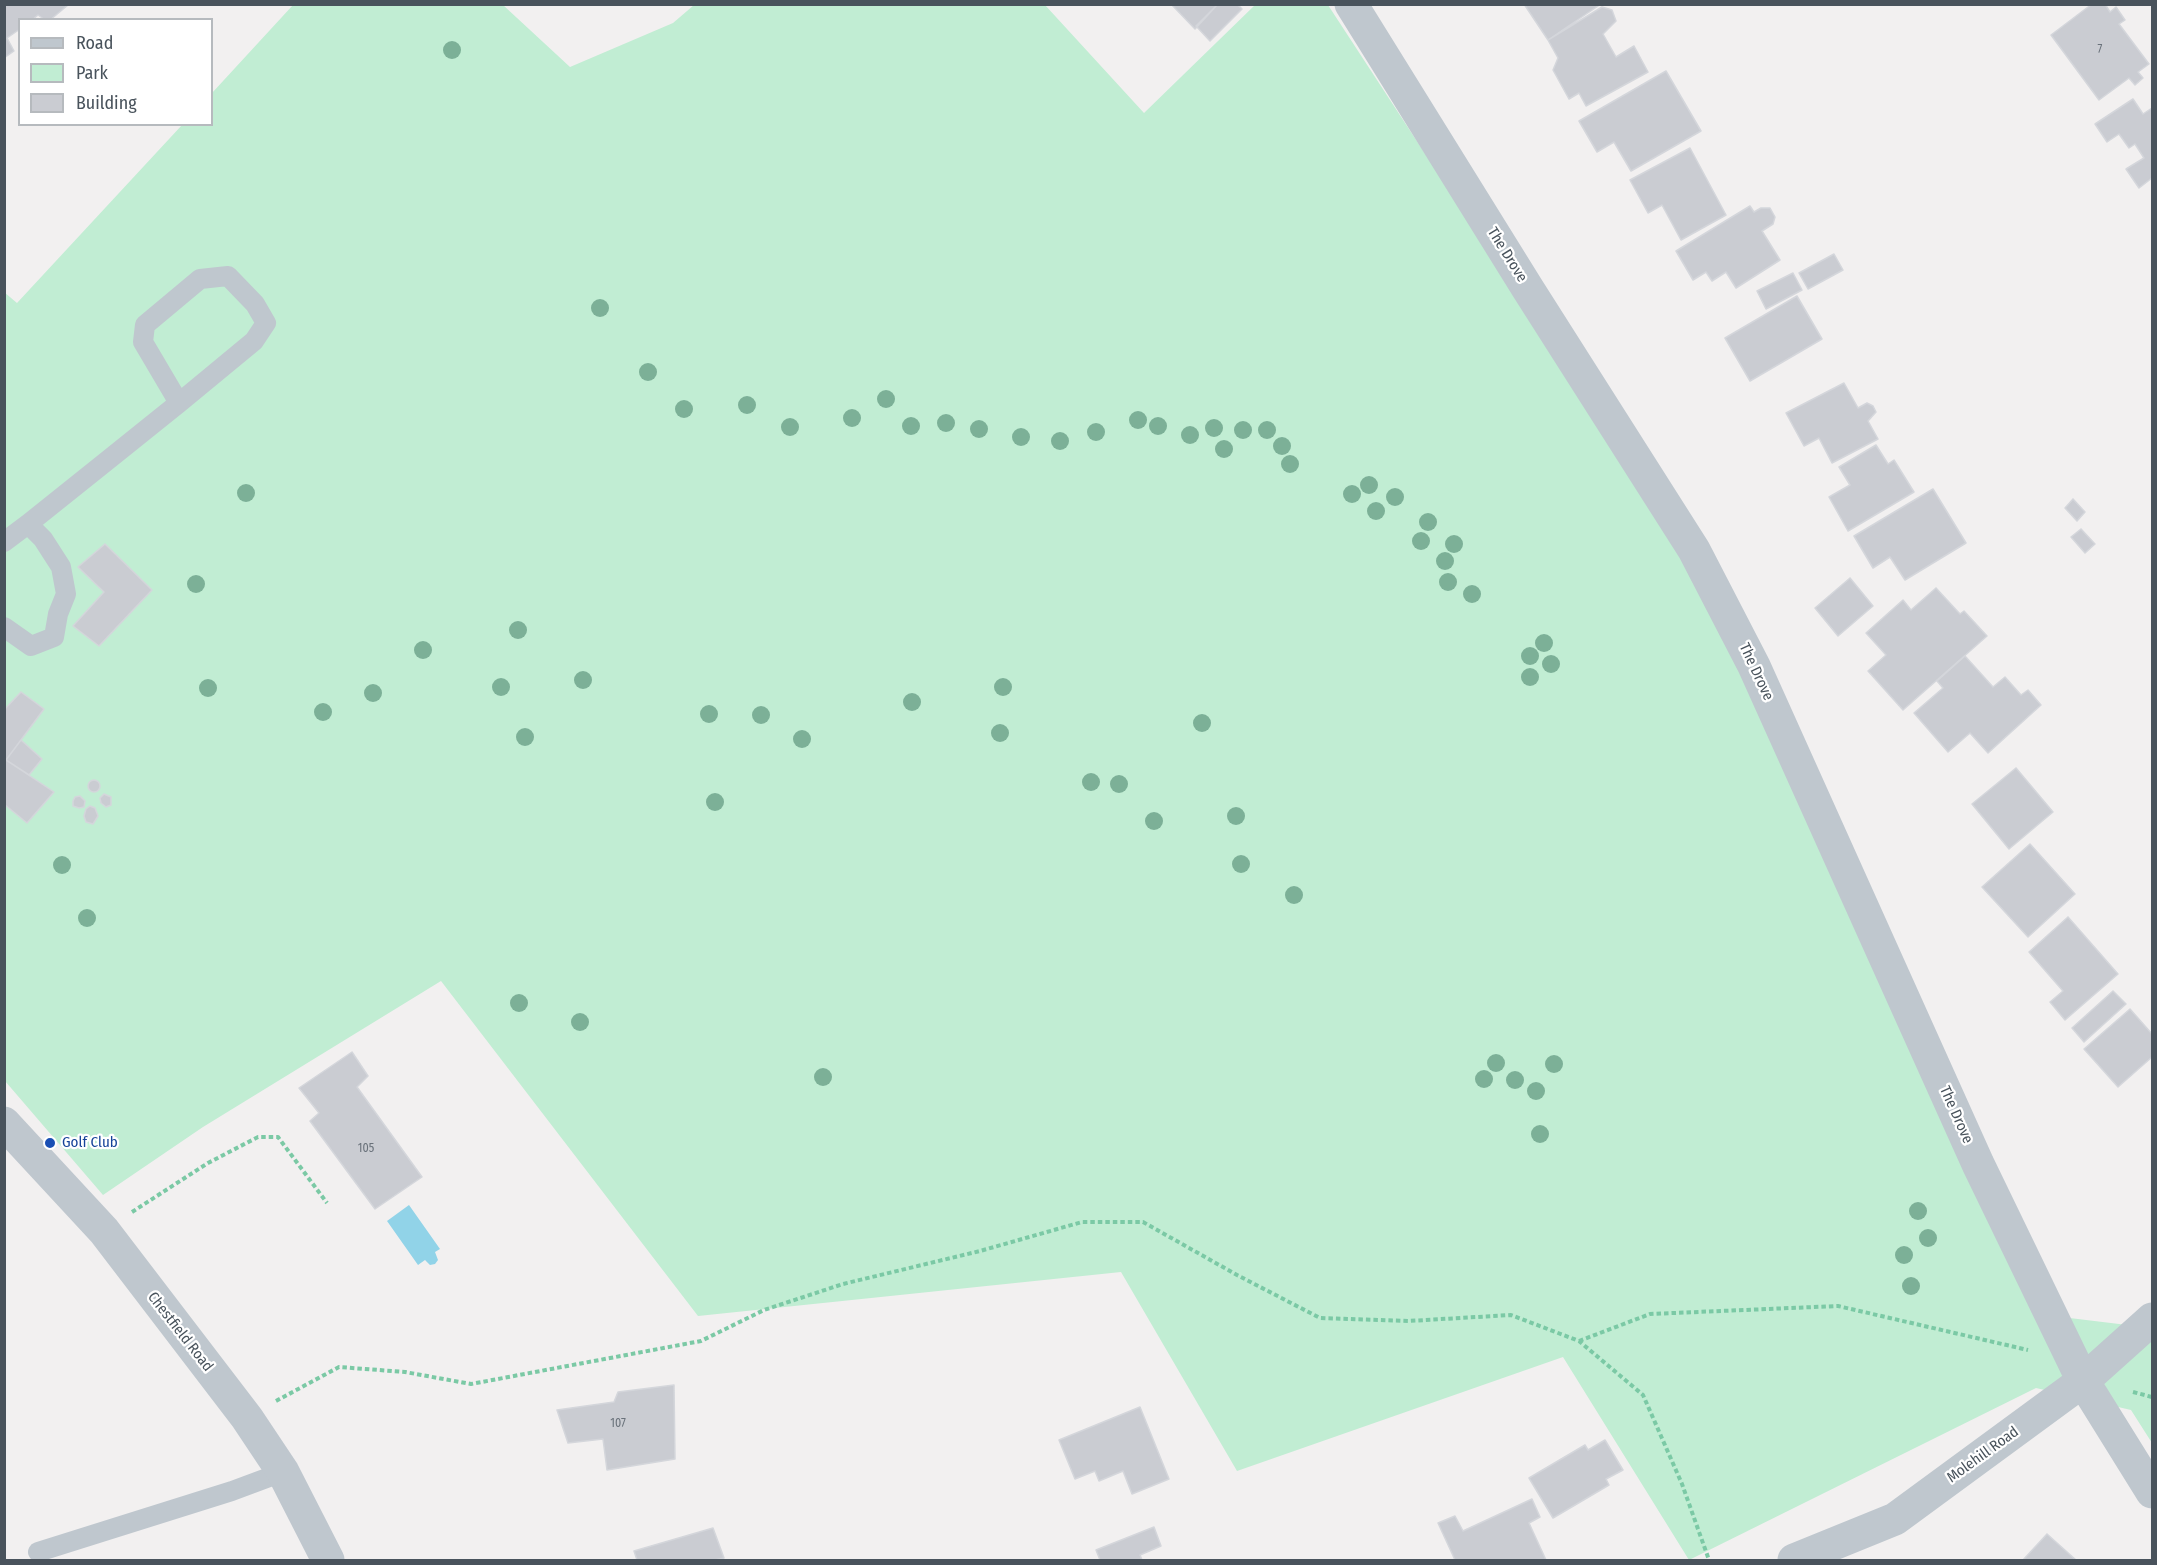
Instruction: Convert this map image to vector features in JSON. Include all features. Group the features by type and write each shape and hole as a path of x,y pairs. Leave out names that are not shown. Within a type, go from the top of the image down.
{"street":[{"name":"The Drove","path":"1352,4 1534,300 1694,550 1755,666 1978,1164 2083,1381 2152,1492"},
{"name":"Chestfield Road","path":"4,1123 104,1231 247,1418 284,1472 327,1560"},
{"name":"Molehill Road","path":"1794,1560 1895,1520 2083,1381 2152,1319"}],"lane":[{"path":"4,542 179,403 254,341 266,323 255,304 228,276 200,279 145,325 143,342 179,403"},
{"path":"4,627 31,646 54,636 58,614 66,594 62,567 43,539 28,524"},
{"path":"38,1552 232,1491 284,1472"}],"path":[{"path":"104,1231 208,1163 258,1137 278,1137 327,1203"},
{"path":"247,1418 339,1367 405,1372 471,1384 701,1341 764,1310 843,1284 980,1251 1082,1222 1143,1222 1320,1318 1408,1321 1510,1315 1579,1341 1643,1395 1682,1484 1709,1560"},
{"path":"1579,1341 1650,1314 1838,1306 2033,1352"}],"green space":[{"path":"293,5 503,5 570,67 673,23 694,5 1045,5 1144,113 1255,5 1328,5 1520,299 1687,566 1743,667 2045,1315 2152,1328 2152,1443 2131,1410 2036,1388 1689,1560 1563,1357 1237,1471 1121,1272 698,1316 441,981 203,1127 103,1195 5,1081 4,292 17,303 181,126 213,126 213,92"}],"water":[{"path":"409,1205 440,1249 435,1252 438,1260 435,1264 430,1265 425,1260 418,1265 387,1221"}],"building":[{"path":"4,4 68,4 52,18 42,18 38,15 34,18 18,18 18,30 7,38 14,51 4,58"},
{"path":"1171,4 1218,4 1195,29"},
{"path":"1218,4 1237,4 1242,9 1210,41 1196,26"},
{"path":"1524,4 1601,4 1548,40"},
{"path":"2092,4 2105,4 2110,12 2116,7 2125,20 2119,24 2149,64 2138,72 2143,78 2135,85 2129,78 2099,100 2051,35"},
{"path":"1602,7 1612,10 1616,21 1603,34 1616,57 1634,46 1648,72 1586,106 1579,93 1569,99 1553,70 1558,58 1548,40"},
{"path":"1666,71 1701,131 1631,171 1614,142 1597,152 1579,121"},
{"path":"2133,99 2143,114 2152,108 2152,178 2139,188 2126,169 2144,158 2135,144 2129,148 2119,134 2107,142 2095,124"},
{"path":"1690,148 1726,215 1681,240 1662,205 1648,213 1630,180"},
{"path":"1750,206 1754,212 1761,208 1770,208 1775,217 1773,224 1762,231 1780,260 1736,288 1726,272 1712,281 1706,272 1693,280 1676,251"},
{"path":"1834,254 1843,270 1808,289 1799,273"},
{"path":"1793,273 1802,290 1766,309 1757,291"},
{"path":"1797,296 1822,339 1750,381 1725,338"},
{"path":"1844,383 1858,408 1867,403 1873,406 1876,412 1868,421 1878,439 1832,463 1819,438 1804,446 1786,413"},
{"path":"1876,445 1888,464 1894,460 1914,492 1848,531 1829,497 1850,485 1839,467"},
{"path":"1933,489 1966,543 1905,580 1890,557 1873,568 1854,536"},
{"path":"2073,499 2085,512 2077,521 2065,508"},
{"path":"2081,529 2095,544 2085,553 2071,537"},
{"path":"105,544 152,590 99,646 73,626 104,592 78,567"},
{"path":"1850,578 1873,606 1838,636 1815,608"},
{"path":"1936,588 1960,614 1964,611 1987,636 1903,710 1868,671 1886,655 1866,633 1903,600 1911,610"},
{"path":"1965,656 1993,687 2005,677 2021,695 2028,690 2041,705 1988,753 1970,733 1948,752 1914,713 1943,688 1937,681"},
{"path":"21,692 44,709 6,760 54,792 27,823 4,804 4,710"},
{"path":"21,740 42,759 29,775 6,760"},
{"path":"2016,768 2053,812 2009,849 1972,804"},
{"path":"96,780 100,786 96,792 92,792 88,784"},
{"path":"104,794 111,797 111,805 106,807 101,803 100,798"},
{"path":"80,796 85,801 84,807 73,806 75,797"},
{"path":"90,806 95,808 98,816 93,824 86,822 84,816 86,809"},
{"path":"2030,844 2075,894 2028,937 1982,887"},
{"path":"2068,917 2118,974 2065,1020 2050,1002 2063,991 2029,952"},
{"path":"2113,991 2126,1004 2084,1042 2072,1028"},
{"path":"2130,1009 2152,1034 2152,1057 2118,1087 2084,1049"},
{"path":"352,1052 368,1076 357,1087 422,1177 375,1209 310,1121 319,1113 299,1088"},
{"path":"674,1385 675,1459 607,1470 603,1439 568,1443 557,1410 614,1402 618,1392"},
{"path":"1140,1407 1169,1479 1132,1494 1123,1471 1099,1481 1095,1471 1075,1479 1059,1440"},
{"path":"1605,1440 1623,1470 1606,1479 1609,1485 1553,1518 1529,1478 1585,1445 1588,1450"},
{"path":"1532,1499 1540,1517 1529,1523 1546,1560 1455,1560 1438,1523 1455,1516 1463,1531"},
{"path":"1154,1527 1161,1546 1140,1555 1142,1560 1100,1560 1096,1550"},
{"path":"713,1528 724,1558 637,1560 634,1551"},
{"path":"2047,1534 2076,1560 2023,1560"}],"place":[{"name":"Golf Club","path":"50,1143"}]}
